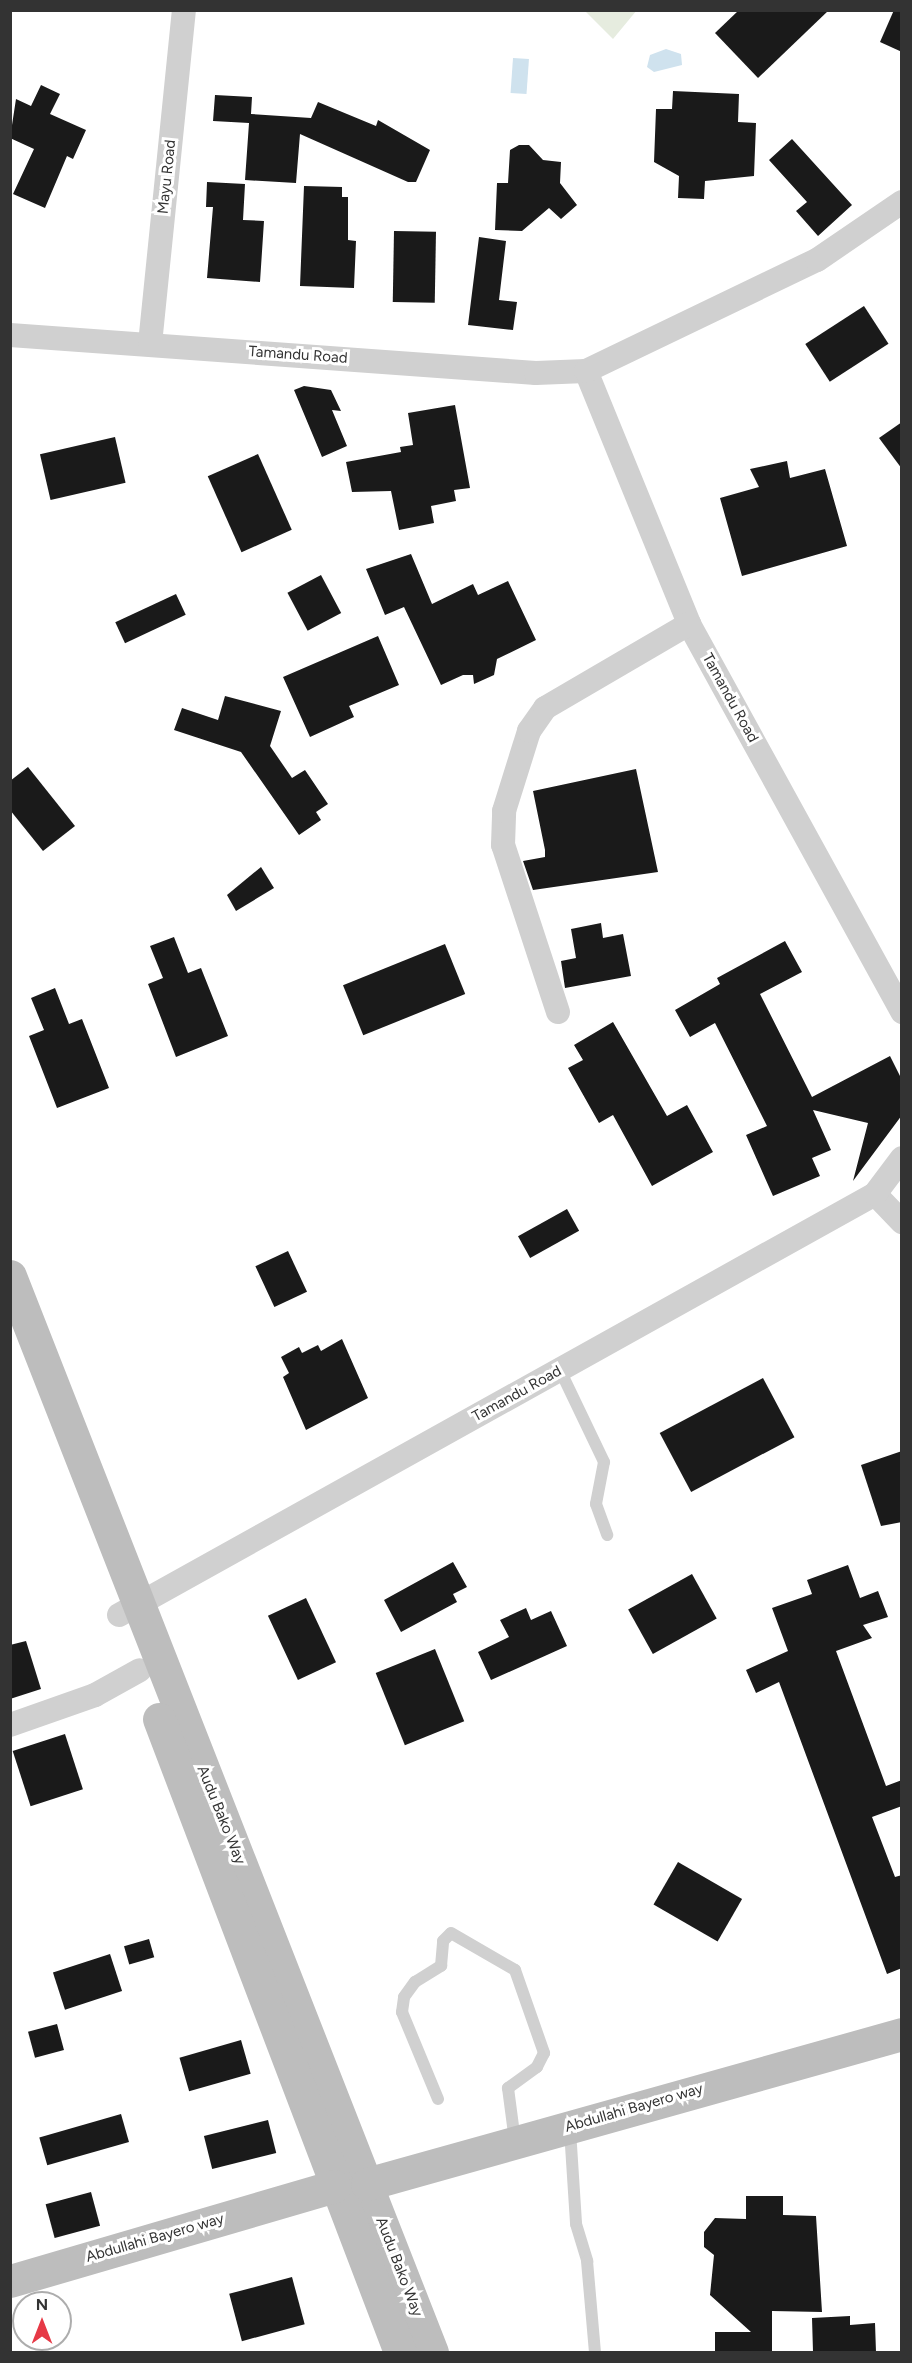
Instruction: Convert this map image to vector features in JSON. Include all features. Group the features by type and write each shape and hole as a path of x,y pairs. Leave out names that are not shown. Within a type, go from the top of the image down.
{"main road":[{"name":"Audu Bako Way","path":"10,1276 129,1610 141,1670 334,2186 400,2352"},
{"name":"Audu Bako Way","path":"10,1337 129,1610 367,2184 432,2352"},
{"name":"Abdullahi Bayero way","path":"367,2184 902,2034"},
{"name":"Abdullahi Bayero way","path":"10,2281 334,2186"}],"street":[{"name":"Mayu Road","path":"150,344 184,10"},
{"name":"Tamandu Road","path":"10,336 150,344 536,373 586,371 817,260 902,202"},
{"name":"Tamandu Road","path":"586,371 689,624 902,1012"},
{"path":"558,1012 503,844 504,811 529,730 545,708 689,624"},
{"name":"Tamandu Road","path":"129,1610 874,1194 902,1158"},
{"path":"874,1194 902,1222"},
{"path":"10,1725 95,1695 141,1670"}],"lane":[{"path":"560,1370 604,1462 596,1504 607,1535"},
{"path":"438,2099 402,2012 404,1996 415,1982 441,1965 443,1941 451,1933 515,1970 544,2053 537,2067 508,2088 515,2142"},
{"path":"570,2126 576,2224 587,2261 595,2352"}],"shaded area":[{"path":"585,10 637,10 613,39 585,11"}],"water":[{"path":"666,49 681,54 682,65 654,72 647,67 650,55"},
{"path":"513,58 529,59 527,94 511,93"}],"building":[{"path":"739,10 829,10 758,78 715,33"},
{"path":"894,10 902,10 902,52 880,42"},
{"path":"41,85 60,94 50,114 86,130 73,159 67,156 45,208 13,194 34,149 10,138 16,99 31,106"},
{"path":"673,91 739,94 738,122 756,123 754,176 705,181 704,199 678,198 679,176 654,162 656,109 672,109"},
{"path":"215,95 252,97 251,114 311,118 318,102 376,126 378,120 430,150 416,182 408,182 300,134 296,183 245,180 249,123 213,121"},
{"path":"792,139 852,205 818,236 796,211 807,202 769,160"},
{"path":"519,145 529,145 543,160 561,162 560,183 577,205 561,219 549,208 522,231 495,230 497,183 508,183 510,150"},
{"path":"207,182 245,184 243,220 264,221 260,282 207,278 213,207 206,207"},
{"path":"304,186 342,187 342,197 348,197 348,240 356,241 354,288 300,286"},
{"path":"394,231 436,232 435,303 393,302"},
{"path":"479,237 506,241 499,300 517,302 513,330 468,325"},
{"path":"864,306 889,344 830,382 805,344"},
{"path":"304,386 331,390 341,411 332,410 347,446 322,457 294,390"},
{"path":"455,405 470,488 454,490 456,501 431,506 434,523 399,530 391,491 352,492 346,462 401,452 400,447 413,445 408,413"},
{"path":"902,422 902,469 879,438"},
{"path":"115,437 126,483 51,500 40,454"},
{"path":"258,454 292,530 242,552 208,476"},
{"path":"787,461 790,478 825,469 847,546 742,576 720,498 759,487 750,469"},
{"path":"411,554 432,604 473,584 478,595 508,581 536,640 497,659 494,675 474,684 473,675 463,675 441,685 404,607 385,615 366,569"},
{"path":"321,575 341,613 308,631 287,593"},
{"path":"176,594 186,615 125,643 115,622"},
{"path":"378,636 399,685 349,706 354,717 310,737 283,677"},
{"path":"225,696 281,711 270,746 292,778 305,770 328,804 316,812 321,820 299,835 241,752 174,730 182,708 218,720"},
{"path":"28,767 75,826 43,851 10,810 10,781"},
{"path":"636,769 658,872 533,890 523,861 545,857 545,850 533,791"},
{"path":"261,867 274,888 236,911 227,895"},
{"path":"601,923 603,938 623,934 631,976 565,988 561,961 576,958 571,929"},
{"path":"174,937 188,973 201,968 228,1036 176,1057 148,984 163,978 150,946"},
{"path":"785,941 802,972 760,994 812,1097 890,1056 902,1080 902,1115 853,1181 868,1123 813,1110 831,1150 812,1158 820,1176 773,1196 746,1135 767,1126 715,1023 690,1037 675,1010 720,984 717,978"},
{"path":"445,944 465,994 363,1035 343,985"},
{"path":"55,988 69,1024 82,1019 109,1088 57,1108 29,1036 44,1030 31,998"},
{"path":"613,1022 667,1116 687,1105 713,1152 652,1186 613,1115 599,1123 568,1068 583,1060 574,1045"},
{"path":"567,1209 579,1231 530,1258 518,1236"},
{"path":"288,1251 307,1292 274,1307 255,1266"},
{"path":"342,1339 368,1398 306,1430 283,1377 289,1373 281,1357 299,1347 302,1353 318,1345 321,1351"},
{"path":"763,1378 794,1437 691,1492 660,1433"},
{"path":"902,1451 902,1522 881,1526 861,1465"},
{"path":"453,1562 467,1587 453,1594 457,1602 401,1632 384,1600"},
{"path":"848,1565 860,1598 878,1591 888,1617 863,1625 872,1638 836,1651 886,1786 902,1780 902,1806 872,1817 895,1877 902,1875 902,1968 887,1974 779,1682 756,1693 746,1670 788,1651 772,1608 812,1594 807,1580"},
{"path":"692,1574 717,1619 653,1654 628,1609"},
{"path":"306,1598 336,1662 298,1680 268,1616"},
{"path":"526,1608 531,1620 551,1611 567,1646 491,1680 478,1652 509,1637 500,1620"},
{"path":"26,1641 41,1689 10,1699 10,1645"},
{"path":"435,1649 464,1721 405,1745 376,1673"},
{"path":"65,1734 83,1789 31,1806 13,1751"},
{"path":"678,1862 742,1899 718,1941 654,1904"},
{"path":"149,1939 154,1957 129,1964 124,1946"},
{"path":"110,1954 122,1991 65,2010 53,1973"},
{"path":"57,2024 64,2050 35,2058 28,2032"},
{"path":"241,2040 251,2074 189,2091 179,2058"},
{"path":"121,2114 129,2142 47,2165 39,2137"},
{"path":"268,2120 276,2153 212,2169 204,2136"},
{"path":"91,2192 100,2226 55,2238 46,2204"},
{"path":"746,2196 783,2196 783,2215 816,2216 822,2312 772,2311 772,2352 715,2352 715,2332 751,2332 710,2295 714,2255 704,2247 704,2232 715,2218 746,2219"},
{"path":"292,2277 305,2324 242,2341 229,2294"},
{"path":"850,2316 850,2325 875,2323 876,2352 813,2352 812,2318"}]}
